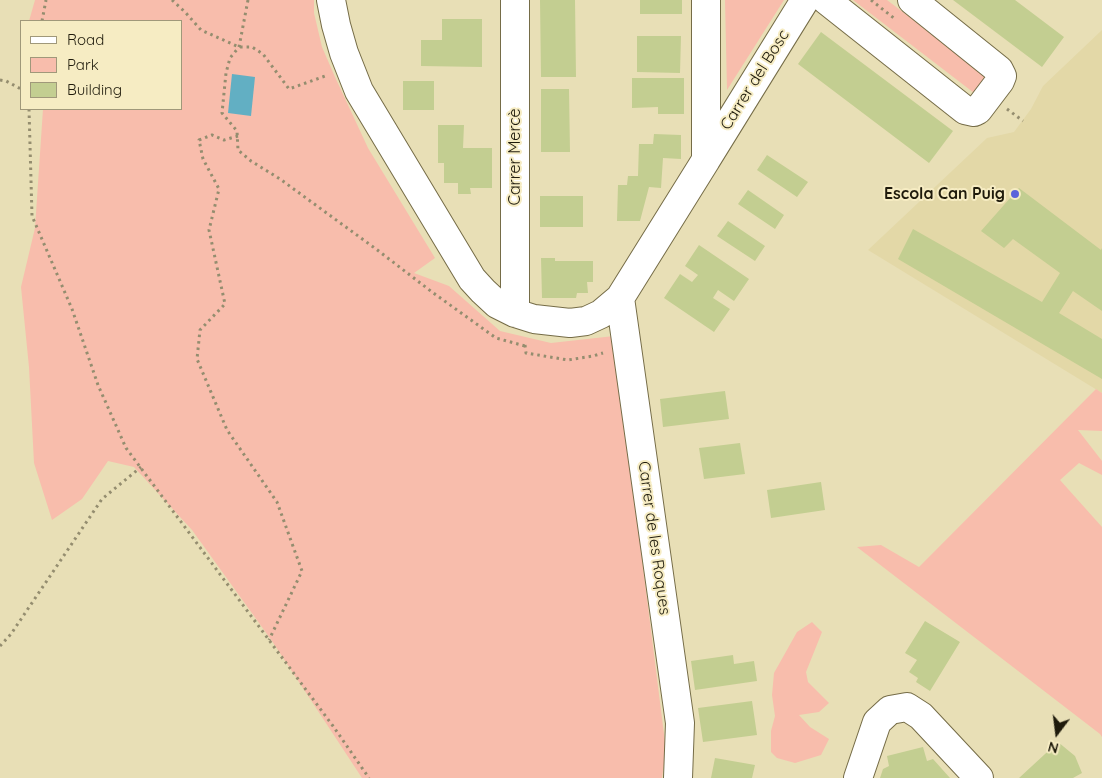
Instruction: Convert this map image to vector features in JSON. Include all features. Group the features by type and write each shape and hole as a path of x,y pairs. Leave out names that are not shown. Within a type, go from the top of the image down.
{"street":[{"path":"331,0 336,25 359,91 472,279 497,304 523,316"},
{"name":"Carrer Mercè","path":"515,0 523,316"},
{"path":"706,0 706,160"},
{"name":"Carrer del Bosc","path":"523,316 570,323 586,321 601,314 620,298 804,0"},
{"path":"826,0 965,110 974,112 978,110 1000,81 1002,76 999,70 912,0"},
{"name":"Carrer de les Roques","path":"620,298 680,723 678,778"},
{"path":"858,778 877,722 890,710 907,707 921,716 979,778"}],"path":[{"path":"42,20 46,0"},
{"path":"172,0 186,12 201,30 239,47 252,48 263,54 289,90 350,66"},
{"path":"248,0 239,47 230,58 226,73 222,113 237,131 238,150 250,161 280,179 496,338 525,346"},
{"path":"0,80 20,88"},
{"path":"29,110 32,216 72,309 98,385 126,448 369,778"},
{"path":"238,136 224,140 212,136 199,140 203,159 219,189 209,230 225,304 200,330 197,359 227,430 277,502 302,571 269,640"},
{"path":"523,316 526,353 568,360 593,356 627,344"},
{"path":"0,646 11,634 102,499 141,467"}],"shaded area":[{"name":"Escola Can Puig","path":"1102,30 1102,393 868,250 987,138 1014,132 1031,109 1043,86"}],"green space":[{"path":"35,0 314,0 314,13 322,47 368,148 435,258 414,273 449,286 500,331 551,343 614,336 666,750 662,778 362,778 272,641 192,530 134,467 108,461 82,499 52,520 34,463 29,367 21,287 35,228 43,110 182,110 182,20 29,20"},
{"path":"725,0 784,0 727,90"},
{"path":"853,0 887,0 991,79 978,96"},
{"path":"1096,389 1102,393 1102,431 1078,430 1102,461 1102,475 1079,463 1060,480 1102,527 1102,737 857,547 881,545 919,567"},
{"path":"812,622 822,632 806,672 808,682 829,703 819,712 799,715 810,727 829,739 821,755 795,763 777,758 771,752 771,731 775,716 772,695 774,673 797,632"}],"water":[{"path":"232,74 255,77 251,116 228,113"}],"building":[{"path":"540,0 575,0 576,77 541,77"},
{"path":"640,0 682,0 682,14 640,14"},
{"path":"953,0 1015,0 1064,37 1042,67"},
{"path":"442,19 482,19 482,67 421,66 421,40 442,40"},
{"path":"821,32 953,131 929,163 798,64"},
{"path":"637,36 681,36 680,73 637,72"},
{"path":"632,78 684,78 684,114 658,114 658,107 632,108"},
{"path":"403,81 434,81 434,110 403,110"},
{"path":"541,89 569,89 570,152 541,152"},
{"path":"438,125 464,125 463,148 492,148 492,188 470,188 471,194 458,194 458,183 444,183 444,163 438,163"},
{"path":"654,134 681,135 681,159 663,158 661,188 649,187 640,221 617,221 618,185 627,185 628,176 638,176 639,144 653,144"},
{"path":"767,155 808,182 797,197 757,170"},
{"path":"1019,188 1101,250 1102,248 1102,311 1073,291 1059,313 1102,339 1102,379 898,259 913,229 1042,302 1060,273 1013,239 1004,248 981,231"},
{"path":"748,190 784,215 775,229 738,204"},
{"path":"540,196 583,196 583,227 540,227"},
{"path":"728,221 765,246 755,261 717,236"},
{"path":"699,245 749,279 734,301 718,290 713,298 730,309 714,332 664,298 680,274 692,282 698,275 685,266"},
{"path":"541,258 555,258 555,261 593,261 593,282 587,282 588,293 577,293 576,298 542,298"},
{"path":"725,391 729,419 663,427 660,399"},
{"path":"740,443 745,474 704,479 699,448"},
{"path":"821,482 825,510 771,518 767,490"},
{"path":"925,621 960,642 930,691 916,682 918,678 909,672 917,660 905,653"},
{"path":"733,655 734,664 754,661 757,681 695,690 691,661"},
{"path":"752,701 757,735 703,742 698,708"},
{"path":"1058,742 1075,756 1082,773 1073,778 1019,778"},
{"path":"923,747 927,761 933,759 950,778 880,778 883,769 889,766 887,756"},
{"path":"715,758 755,765 752,778 711,778"}],"place":[{"name":"Escola Can Puig","path":"1015,194"}]}
